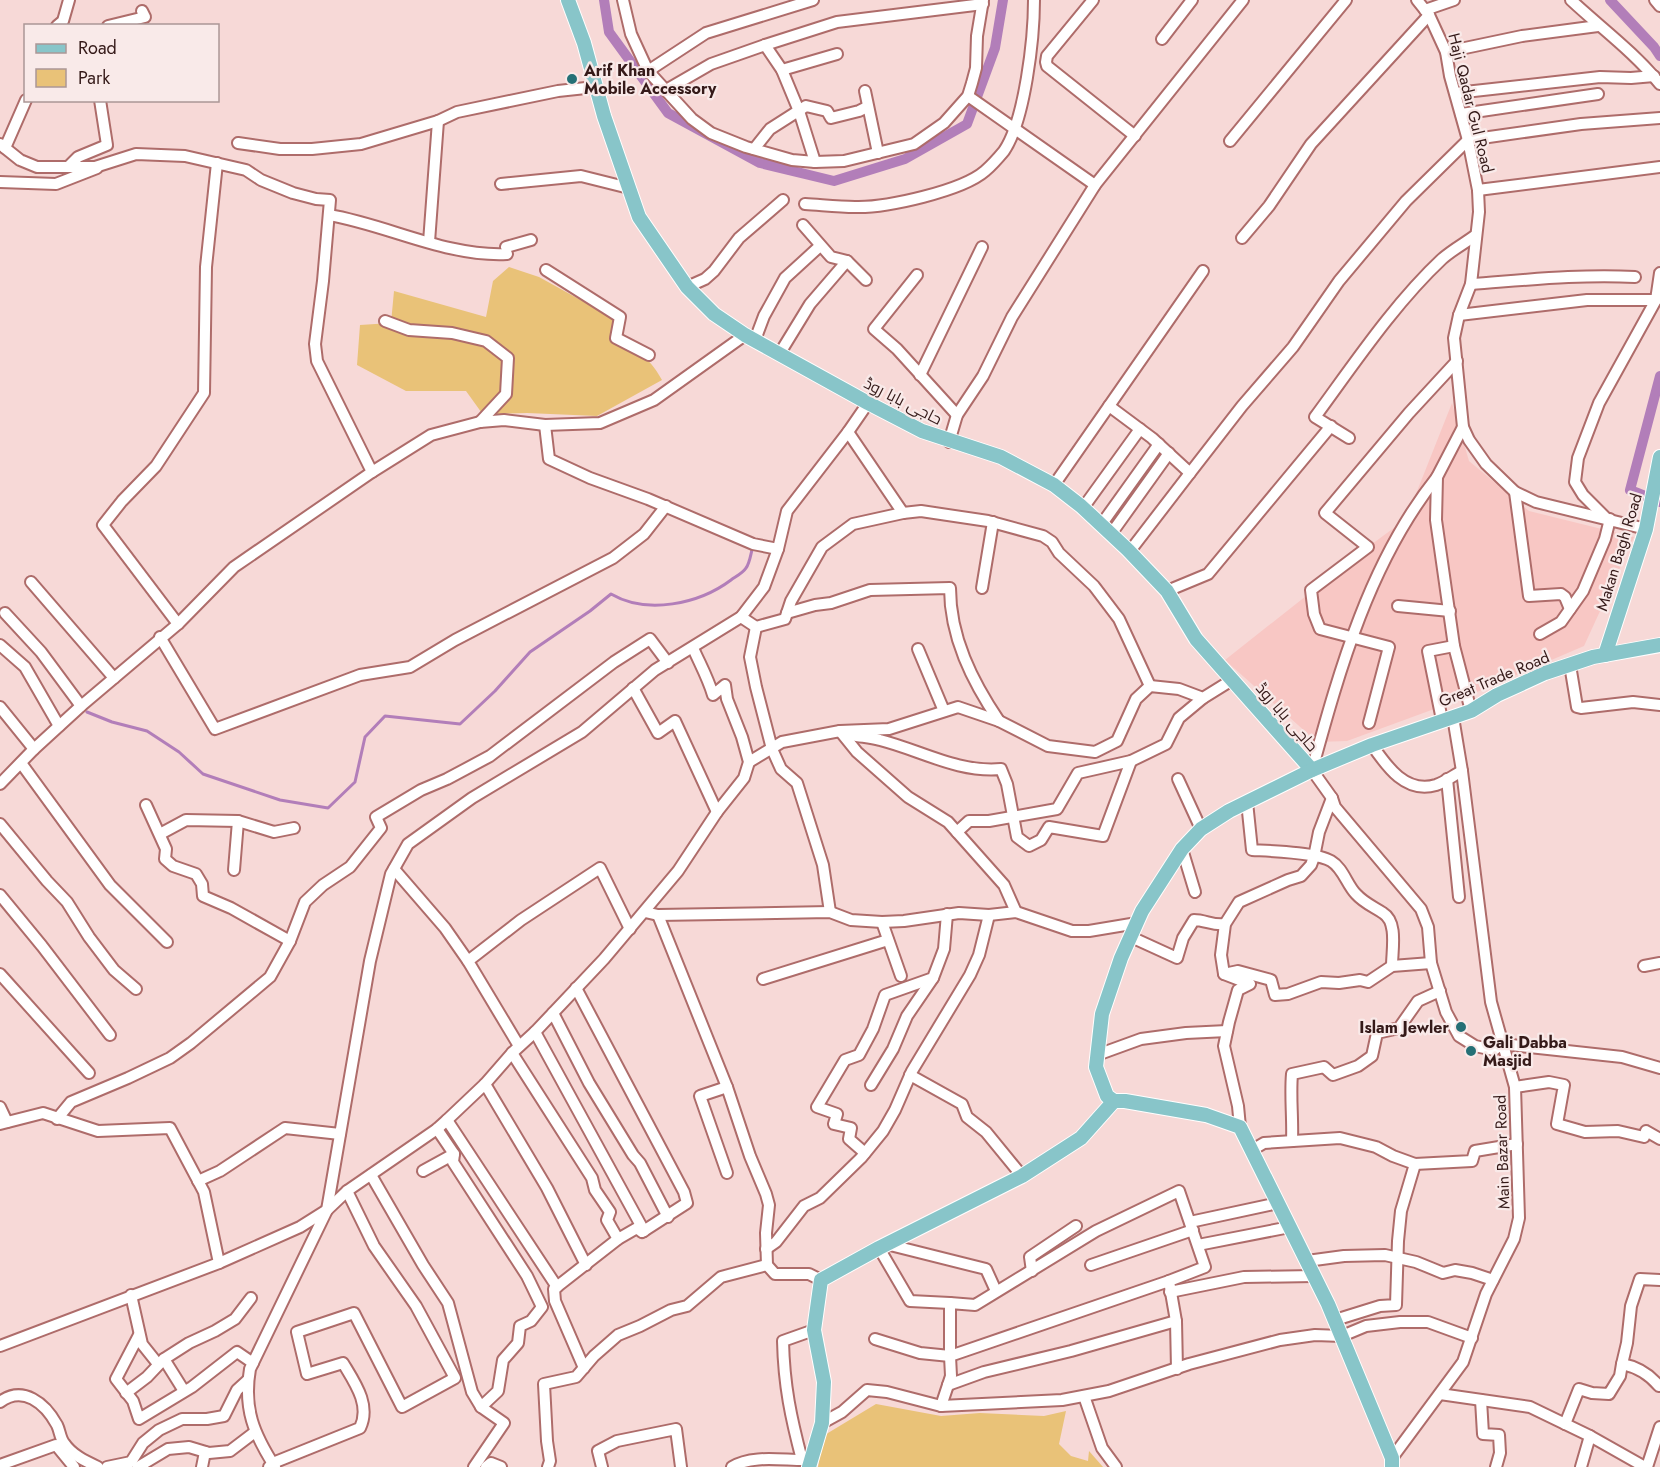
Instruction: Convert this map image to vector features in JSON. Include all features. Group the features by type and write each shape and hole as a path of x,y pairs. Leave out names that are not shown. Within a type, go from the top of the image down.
{"main road":[{"name":"حاجی بابا روڈ","path":"568,0 584,43 595,87 639,217 687,287 714,314 750,337 868,403 922,431 949,442 1001,457 1054,485 1130,551 1167,591 1196,639 1312,770"},
{"name":"Makan Bagh Road","path":"1605,655 1647,529 1660,457"},
{"name":"Great Trade Road","path":"1114,1101 1107,1095 1095,1067 1102,1014 1121,958 1142,912 1182,849 1211,820 1312,770 1372,745 1471,711 1527,681 1593,657 1660,645"},
{"path":"808,1462 822,1422 824,1382 814,1330 821,1280 1022,1176 1081,1138 1114,1101 1125,1101 1206,1115 1240,1127 1335,1320 1392,1462"}],"street":[{"path":"59,24 63,21 69,0"},
{"path":"623,0 631,34 648,71 692,119 711,133 754,149 792,160 814,162 844,161 914,144 944,123 968,96 976,68 983,2 837,22 711,64 666,90"},
{"path":"648,71 706,33 813,0"},
{"path":"805,204 856,207 889,205 955,187 984,172 1004,150 1021,108 1034,20 1034,0"},
{"path":"1093,0 1047,57 1047,66 1135,136"},
{"path":"1162,39 1192,0"},
{"path":"949,442 957,415 983,376 1012,317 1095,185 1243,0"},
{"path":"1230,141 1347,0"},
{"name":"Haji Qadar Gul Road","path":"1417,0 1427,13 1446,52 1478,190 1471,284 1459,315 1454,338 1463,427 1486,464 1515,492 1536,502 1647,529"},
{"path":"1242,238 1269,206 1311,144 1427,13 1454,0"},
{"path":"1571,0 1598,26 1635,55 1657,80"},
{"path":"1655,0 1660,6"},
{"path":"116,24 145,17 142,11"},
{"path":"1446,52 1522,36 1598,26"},
{"path":"765,45 782,70 799,111 814,162"},
{"path":"782,70 837,54"},
{"path":"1456,93 1600,77 1657,80"},
{"path":"238,144 301,149 361,144 438,121 457,112 558,91 595,87"},
{"path":"865,91 878,153"},
{"path":"1461,114 1598,94"},
{"path":"968,96 1095,185"},
{"path":"25,102 3,146 28,164 37,167 102,166"},
{"path":"68,167 78,157 107,145 100,102"},
{"path":"754,149 770,129 806,106 827,111 831,118 859,111 867,106"},
{"path":"1130,551 1242,406 1293,347 1339,281 1406,201 1468,141 1581,124 1660,118"},
{"path":"429,242 438,121"},
{"path":"0,182 56,184 136,154 185,156 246,170 261,180 293,193 330,200 315,344 317,361 372,472"},
{"path":"178,624 103,525 122,501 156,466 204,393 206,267 217,163"},
{"path":"1478,190 1660,167"},
{"path":"501,184 581,176 629,188"},
{"path":"687,287 705,279 714,271 739,238 783,200"},
{"path":"328,215 487,255 531,240"},
{"path":"803,225 831,257 847,261 866,280"},
{"path":"1349,438 1315,417 1365,349 1417,285 1444,257 1476,235"},
{"path":"2,777 21,763 81,706 178,624 234,567 372,472 431,435 480,422 504,420 545,425 600,423 654,400 750,337 784,278 820,246"},
{"path":"920,375 982,247"},
{"path":"780,353 810,304 847,261"},
{"path":"546,270 620,317 616,338 649,355"},
{"path":"1054,485 1203,270"},
{"path":"1540,634 1561,622 1570,609 1582,591 1605,539 1608,518 1583,495 1575,482 1578,458 1596,411 1656,300 1660,273"},
{"path":"917,274 874,329 897,349 957,415"},
{"path":"1471,284 1610,275 1635,277"},
{"path":"1459,315 1587,300 1656,300"},
{"path":"385,321 409,330 452,333 486,341 508,358 506,394 480,422"},
{"path":"1369,723 1389,647 1320,629 1314,614 1311,590 1368,547 1325,513 1409,413 1457,362"},
{"path":"347,1191 374,1246 416,1306 455,1378 402,1407 354,1313 297,1332 307,1374 343,1363 359,1390 366,1416 360,1428 272,1466 255,1432 248,1399 248,1380 253,1363 327,1210 370,961 391,874 408,844 472,798 582,732 655,670 741,617 764,586 778,549 787,511 868,403"},
{"path":"1109,406 1159,444 1190,473"},
{"path":"545,425 549,459 753,544 778,549"},
{"path":"1167,591 1208,574 1331,426"},
{"path":"1463,427 1437,477 1416,502 1390,546 1352,639 1312,770 1332,798 1335,807 1421,909 1428,927 1431,963 1446,1012 1459,1036 1475,1046 1494,1050 1502,1044 1622,1057 1660,1068"},
{"path":"1083,508 1140,429"},
{"path":"848,432 903,513"},
{"path":"1106,529 1159,444"},
{"path":"1106,529 1168,453"},
{"path":"1437,477 1436,520 1454,646 1471,711"},
{"path":"1515,492 1529,596 1561,594 1565,597 1570,609"},
{"path":"160,638 215,729 360,675 410,667 455,640 613,558 644,534 666,506"},
{"path":"741,617 756,627 785,619 791,601 822,547 853,524 921,511 950,514 993,522 1043,536 1094,586 1119,619 1150,686"},
{"path":"982,588 993,522"},
{"path":"31,582 114,678"},
{"path":"787,613 831,603 870,590 950,588 950,603 956,634 978,689 999,721"},
{"path":"1398,606 1449,611"},
{"path":"5,614 41,652 81,706"},
{"path":"756,627 750,657 756,687 772,748 781,769 797,783 823,865 830,912"},
{"path":"57,1119 71,1102 170,1058 270,977 290,940 305,902 350,867 381,828 376,818 421,790 490,756 614,662 650,639 668,663"},
{"path":"0,645 25,668 59,726"},
{"name":"Main Bazar Road","path":"1392,1462 1463,1362 1486,1294 1514,1239 1520,1218 1515,1087 1491,1002 1462,771 1428,651 1454,646"},
{"path":"0,1346 219,1263 300,1227 327,1210 347,1191 436,1130 485,1084 645,912 678,871 717,812 744,778 749,762 727,699 725,686 713,695 707,674 693,648"},
{"path":"918,649 944,711"},
{"path":"1570,665 1577,706 1581,708 1633,702 1660,705"},
{"path":"957,832 969,821 989,821 1057,809 1078,773 1131,761 1166,744 1179,718 1203,698 1232,680"},
{"path":"749,762 782,742 840,732 889,729 958,707 999,721 1048,746 1095,752 1117,741 1136,699 1150,686 1179,689 1203,698"},
{"path":"633,688 658,733 675,721 717,812"},
{"path":"0,707 34,749"},
{"path":"840,732 878,739 957,765 984,770 1002,769 1015,817 1017,837 1029,846 1041,840 1048,827 1103,836 1131,761"},
{"path":"840,732 857,752 908,797 948,822 1004,885 1016,912"},
{"path":"1372,745 1385,764 1402,781 1420,787 1436,784 1462,771"},
{"path":"21,763 110,885 167,942"},
{"path":"1178,779 1201,829"},
{"path":"1447,779 1459,897"},
{"path":"1224,974 1221,955 1225,924 1239,902 1301,876 1311,865 1319,832 1332,798"},
{"path":"1247,802 1252,849 1331,861 1342,872 1355,894 1386,914 1393,925 1392,966"},
{"path":"146,805 166,849 165,860 173,866 196,874 202,885 203,896 231,908 290,940"},
{"path":"160,834 186,820 237,821 274,832 294,828"},
{"path":"234,870 237,821"},
{"path":"0,824 67,902 88,937 114,970 136,989"},
{"path":"1182,849 1195,892"},
{"path":"468,961 521,920 600,868 630,929"},
{"path":"394,869 446,928 468,961 515,1050 592,1178 595,1190 610,1212 607,1220 618,1239"},
{"path":"0,895 110,1035"},
{"path":"645,912 658,915 830,912 851,920 882,922 959,913 989,915 1016,912 1072,931 1089,931 1137,923"},
{"path":"871,1085 893,1049 906,1016 933,978 944,949 947,914"},
{"path":"658,915 727,1087 769,1204 767,1265 775,1274 809,1274 821,1280"},
{"path":"766,1249 776,1242 804,1206 820,1198 865,1153 887,1124 910,1075 970,975 979,955 989,915"},
{"path":"1131,938 1177,958 1183,938 1194,920 1206,920 1218,925 1225,924"},
{"path":"882,922 901,976"},
{"path":"763,979 888,940"},
{"path":"1224,974 1238,972 1271,980 1275,995 1288,994 1321,982 1339,983 1360,980 1368,982 1392,966 1431,963"},
{"path":"1644,966 1660,963"},
{"path":"0,974 89,1073"},
{"path":"1224,974 1250,984 1238,990 1224,1046 1238,1106 1240,1127"},
{"path":"865,1153 849,1139 851,1128 834,1124 837,1114 817,1107 845,1060 859,1055 873,1029 885,995 933,978"},
{"path":"576,988 684,1192 687,1203 644,1231 637,1228 618,1239 554,1289 555,1300 584,1368"},
{"path":"1292,1141 1293,1113 1290,1095 1292,1074 1324,1066 1333,1075 1358,1066 1372,1056 1377,1033 1399,1028 1418,1001 1440,991"},
{"path":"553,1013 589,1083 640,1163 668,1217"},
{"path":"1097,1055 1141,1039 1186,1033 1227,1031"},
{"path":"535,1032 644,1231"},
{"path":"910,1075 962,1104 966,1117 986,1132 1022,1176"},
{"path":"1515,1087 1549,1082 1564,1085 1557,1124 1585,1132 1618,1131 1644,1137 1646,1131 1660,1139"},
{"path":"485,1084 547,1188 586,1265"},
{"path":"727,1087 700,1096 727,1173"},
{"path":"0,1107 3,1123 43,1113 98,1131 170,1128 204,1192 219,1263"},
{"path":"447,1120 557,1287"},
{"path":"198,1181 220,1171 285,1128 340,1134"},
{"path":"436,1130 454,1154 453,1162 527,1276 542,1307 531,1321 520,1326 518,1343 503,1360 498,1391 481,1407"},
{"path":"1252,1150 1264,1143 1340,1138 1362,1142 1415,1164 1472,1161 1475,1151 1517,1144"},
{"path":"423,1172 454,1154"},
{"path":"1335,1320 1380,1306 1396,1305 1401,1211 1415,1164"},
{"path":"371,1175 423,1265 448,1303 472,1392 481,1407 504,1423 474,1467"},
{"path":"883,1246 910,1301 975,1305 1096,1231 1179,1191 1205,1267 1170,1286"},
{"path":"1091,1265 1191,1226 1278,1203"},
{"path":"1032,1271 1030,1257 1076,1226"},
{"path":"1198,1245 1290,1227"},
{"path":"883,1246 986,1269 996,1291"},
{"path":"1307,1261 1344,1256 1385,1256 1416,1262 1443,1273 1455,1270 1493,1280"},
{"path":"548,1467 550,1461 544,1384 576,1377 594,1356 618,1335 671,1310 687,1306 721,1277 767,1265"},
{"path":"876,1339 920,1353 950,1356 1170,1286 1244,1277 1314,1276"},
{"path":"1565,1424 1580,1389 1592,1394 1609,1394 1620,1376 1631,1306 1640,1279 1660,1280"},
{"path":"1170,1286 1176,1321 1177,1369"},
{"path":"131,1295 142,1344 161,1362 184,1391"},
{"path":"126,1393 161,1362 235,1319 251,1298"},
{"path":"941,1406 951,1376 950,1303"},
{"path":"948,1385 984,1372 1071,1351 1176,1321"},
{"path":"822,1422 842,1412 867,1390 887,1392 941,1406 1062,1400 1109,1391 1189,1364 1280,1340 1315,1335 1342,1336 1366,1326 1400,1322 1428,1322 1472,1338"},
{"path":"732,1467 738,1463 757,1460 808,1462 788,1403 783,1376 783,1341 814,1330"},
{"path":"139,1335 116,1379 133,1401 139,1419 184,1391 237,1352 253,1363"},
{"path":"1622,1364 1650,1375 1660,1386"},
{"path":"107,1467 131,1462 143,1443 159,1430 182,1419 224,1416 237,1389 248,1380"},
{"path":"1440,1394 1530,1407 1590,1436 1646,1467 1660,1427"},
{"path":"0,1402 11,1395 28,1395 56,1424 62,1442 76,1456 98,1467"},
{"path":"1084,1396 1102,1448 1116,1467"},
{"path":"1481,1400 1483,1434 1499,1435 1500,1453 1496,1467"},
{"path":"602,1467 598,1451 617,1441 676,1429 681,1467"},
{"path":"138,1467 168,1449 189,1447 205,1452 230,1451 255,1432"},
{"path":"1581,1467 1590,1436"},
{"path":"0,1465 56,1445 74,1467"},
{"path":"202,1467 205,1452"},
{"path":"486,1467 491,1463 501,1467"}],"shaded area":[{"path":"1452,403 1469,461 1529,511 1634,537 1584,646 1456,701 1347,741 1317,742 1225,660 1406,519"}],"green space":[{"path":"509,267 539,277 615,319 611,340 646,359 662,380 597,416 527,413 484,416 466,391 406,391 357,365 360,325 391,323 394,291 486,317 493,281"},
{"path":"876,1404 941,1416 980,1413 1044,1416 1066,1411 1059,1444 1071,1456 1088,1461 1089,1451 1103,1467 818,1467 823,1436"}],"waterway":[{"path":"604,0 609,32 668,113 760,163 834,181 905,159 967,124 995,48 1003,0"},
{"path":"1610,0 1660,56"},
{"path":"1660,376 1630,490 1660,502"},
{"path":"87,712 112,722 147,731 179,752 203,774 280,800 328,808 355,782 365,737 385,716 460,724 495,691 530,652 611,594 640,604 656,605 688,601 718,588 743,572 753,546"}],"place":[{"name":"Arif Khan Mobile Accessory","path":"572,79"},
{"name":"Islam Jewler","path":"1461,1027"},
{"name":"Gali Dabba Masjid","path":"1471,1051"}]}
